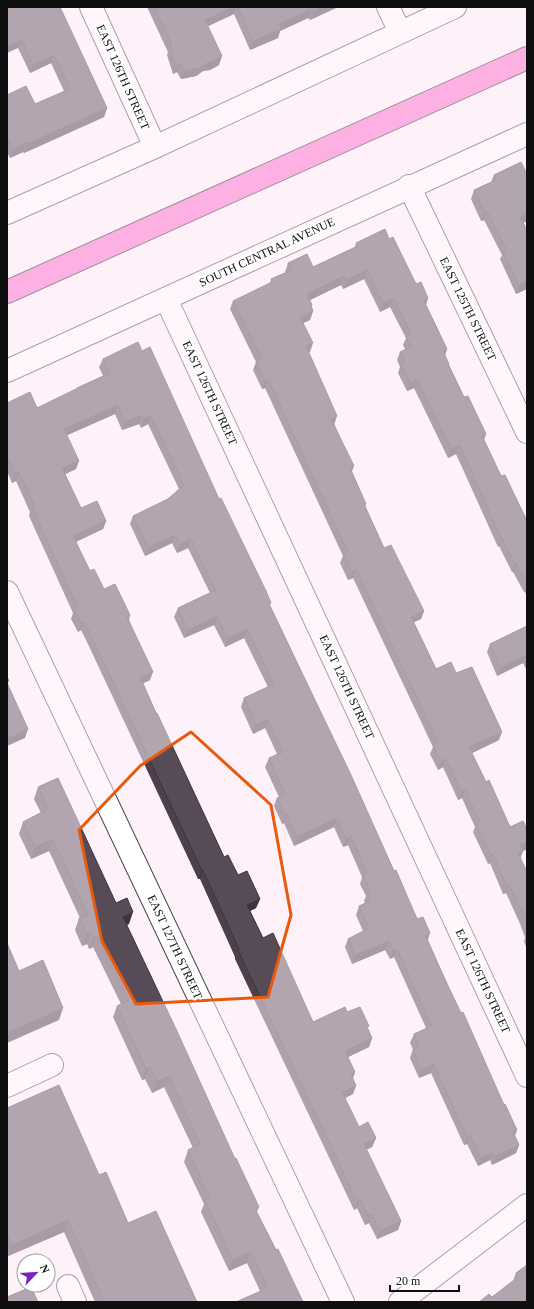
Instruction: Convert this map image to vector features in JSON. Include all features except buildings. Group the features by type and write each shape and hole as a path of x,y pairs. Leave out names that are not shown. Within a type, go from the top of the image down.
{"main road":[{"path":"7,292 527,58"}],"street":[{"name":"EAST 126TH STREET","path":"91,7 155,147"},
{"path":"388,7 400,32"},
{"path":"7,213 155,147 455,7"},
{"name":"SOUTH CENTRAL AVENUE","path":"7,371 409,186 527,134"},
{"name":"EAST 125TH STREET","path":"409,186 527,432"},
{"name":"EAST 126TH STREET","path":"166,298 527,1076"},
{"name":"EAST 127TH STREET","path":"7,592 342,1302"},
{"path":"7,1086 52,1065"},
{"path":"400,1302 527,1205"}],"highlighted area":[{"path":"191,732 271,805 291,915 268,997 136,1004 102,941 79,830 140,766"}]}
